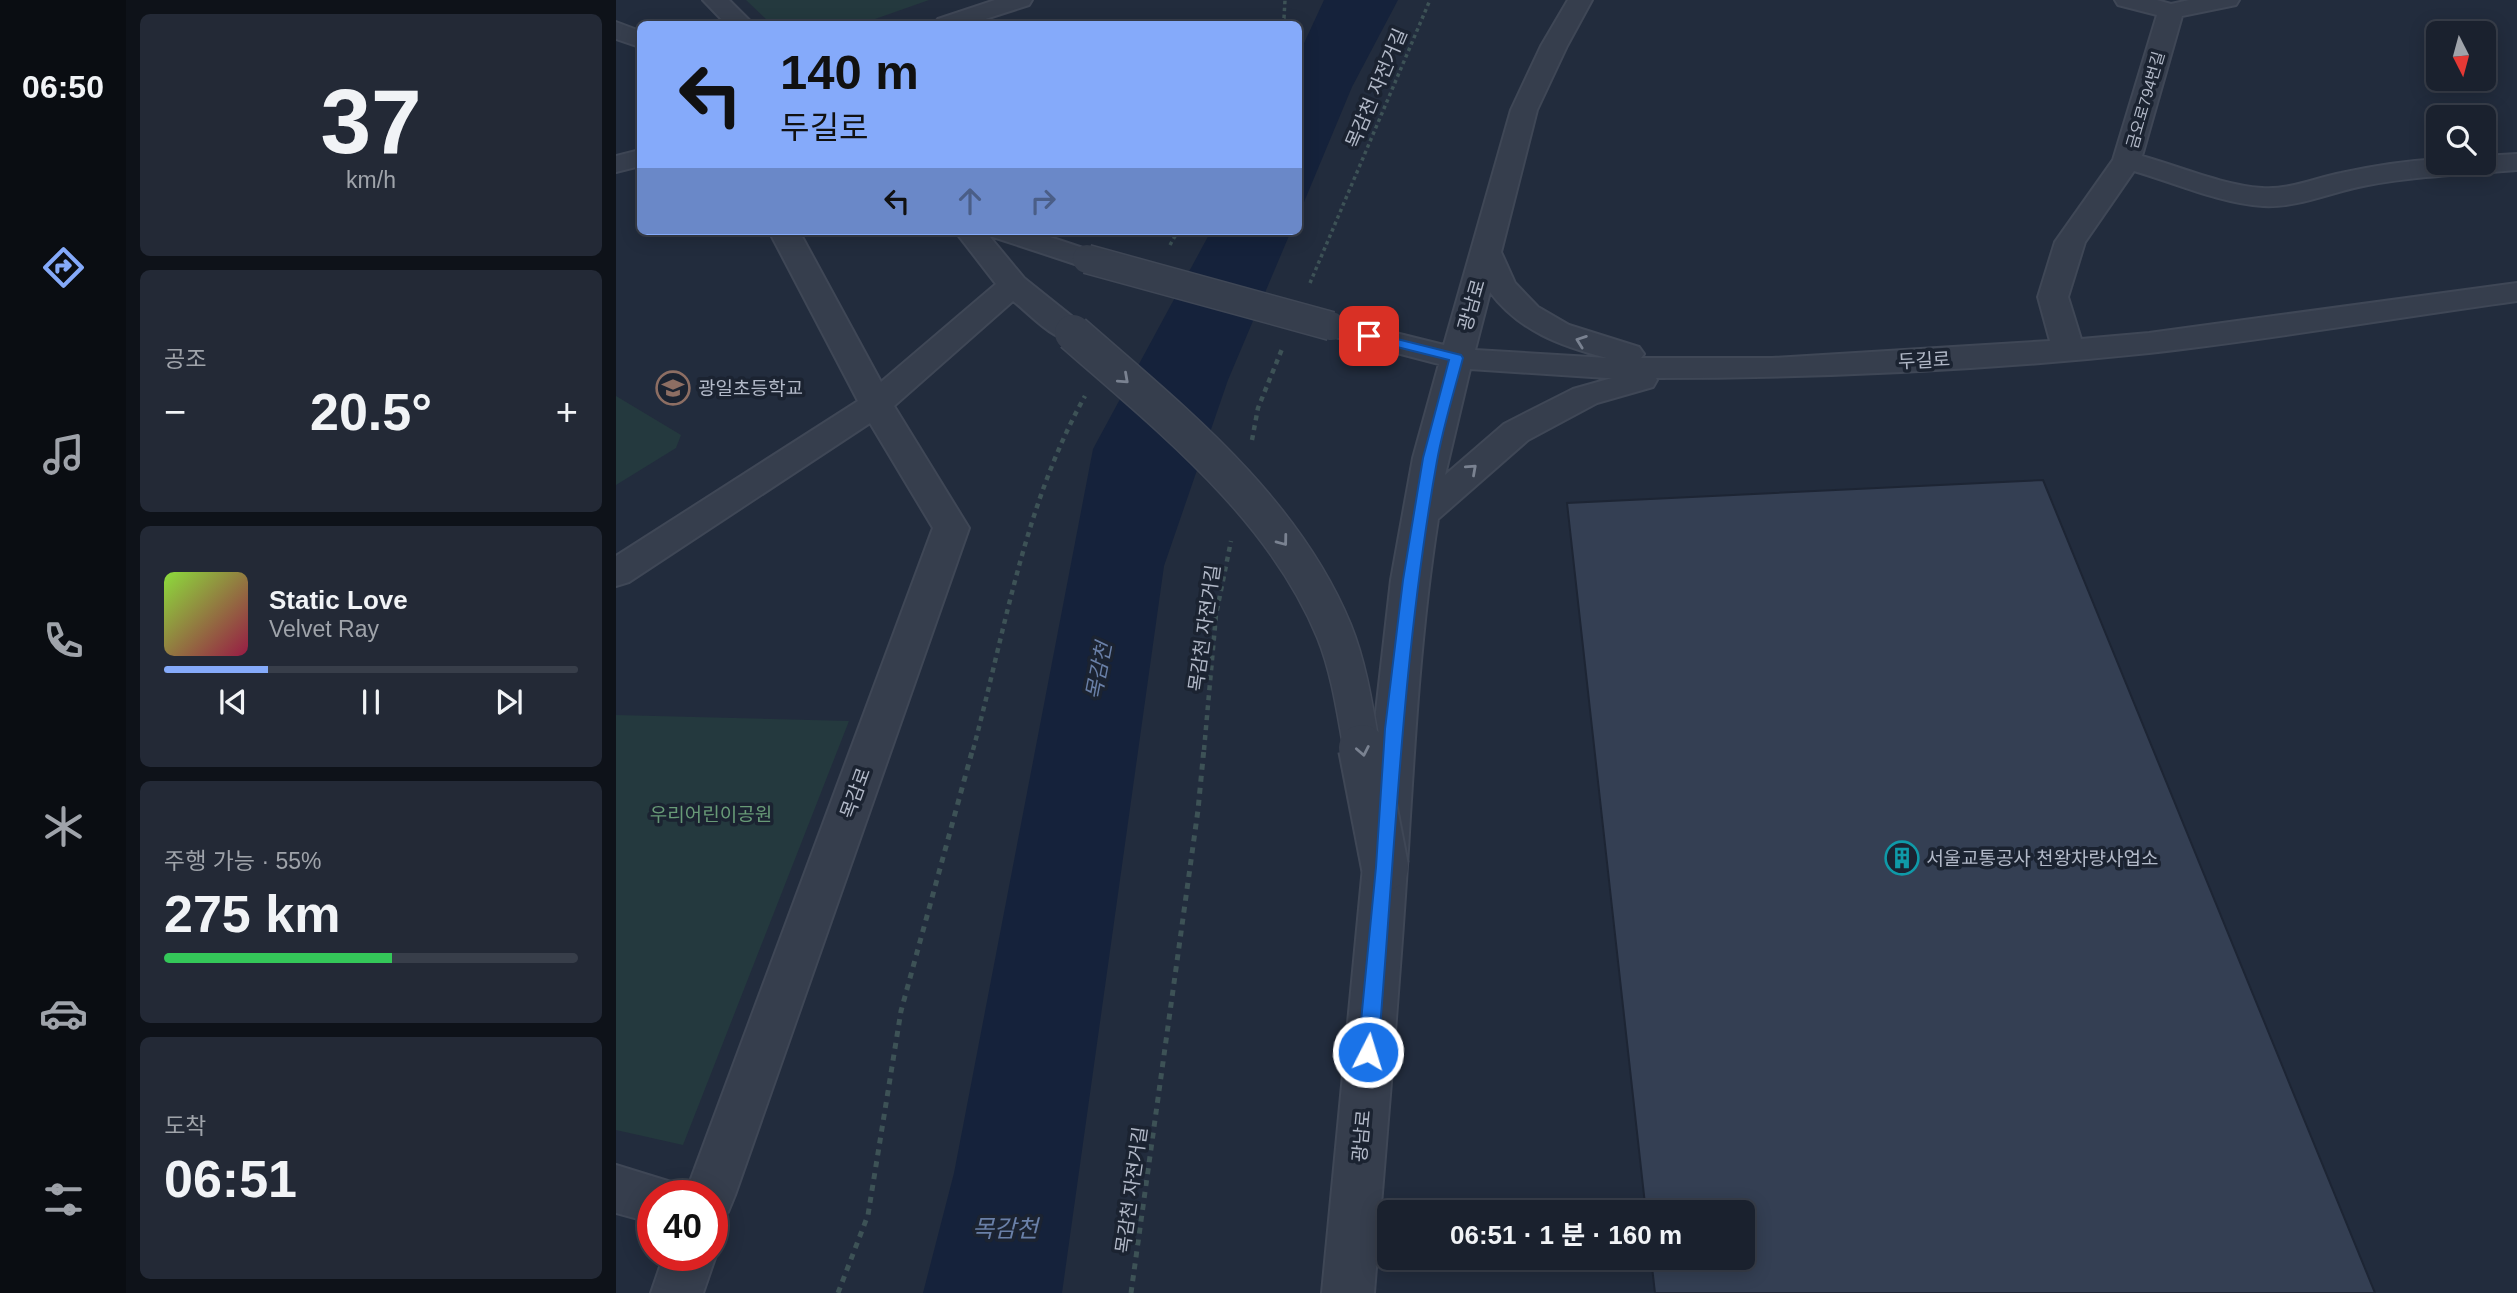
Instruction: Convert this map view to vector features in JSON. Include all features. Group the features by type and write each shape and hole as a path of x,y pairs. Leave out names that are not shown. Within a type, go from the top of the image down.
{"street":[{"path":"715,0 737,21"},
{"path":"956,21 1020,0"},
{"name":"광남로","path":"1348,1293 1385,867 1394,729 1410,580 1430,458 1524,110 1548,56 1580,0"},
{"path":"2127,0 2171,11 2227,0"},
{"name":"금오로794번길","path":"2068,350 2053,298 2070,242 2127,160 2171,11"},
{"path":"616,30 637,39"},
{"path":"616,164 637,159"},
{"path":"2127,160 2227,190 2263,197 2299,194 2342,181 2403,170 2517,162"},
{"name":"목감로","path":"715,1180 951,528 876,404 786,235"},
{"path":"973,235 1013,285 1073,333 1230,478 1275,531 1311,584 1334,631 1352,695 1385,867"},
{"name":"두길로","path":"1015,235 1087,259 1456,358 1556,365 1695,370 1875,363 2068,350 2175,340 2517,292"},
{"path":"1486,252 1501,286 1515,303 1556,331 1589,344 1695,370"},
{"path":"616,573 876,404 1013,285"},
{"path":"1421,514 1516,432 1552,412 1585,396 1636,381 1695,370"},
{"path":"616,1189 637,1195"},
{"path":"677,1293 685,1271"}],"path":[{"path":"1282,21 1285,0"},
{"name":"목감천 자전거길","path":"1305,295 1430,0"},
{"path":"1164,254 1176,235"},
{"path":"1250,447 1258,408 1284,346"},
{"path":"838,1293 868,1215 901,1011 979,727 1021,557 1072,419 1092,384"},
{"name":"목감천 자전거길","path":"1130,1293 1198,810 1216,615 1232,537"}],"green space":[{"path":"746,0 929,0 870,21 768,21"},
{"path":"616,396 681,435 676,448 616,485"},
{"name":"우리어린이공원","path":"616,715 849,721 683,1145 616,1130"}],"water":[{"path":"1324,0 1398,0 1352,87 1302,207 1302,48"},
{"name":"목감천","path":"1209,235 1289,235 1228,380 1164,566 1062,1293 923,1293 954,1173 1093,449"}],"building":[{"name":"서울교통공사 천왕차량사업소","path":"2043,480 2375,1293 1655,1293 1652,1270 1755,1270 1755,1200 1645,1200 1567,503"}],"place":[{"name":"광일초등학교","path":"673,388"},
{"name":"서울교통공사 천왕차량사업소","path":"1902,858"}],"route":[{"path":"1368,1052 1385,867 1394,729 1410,580 1430,458 1456,358 1369,336"}]}
